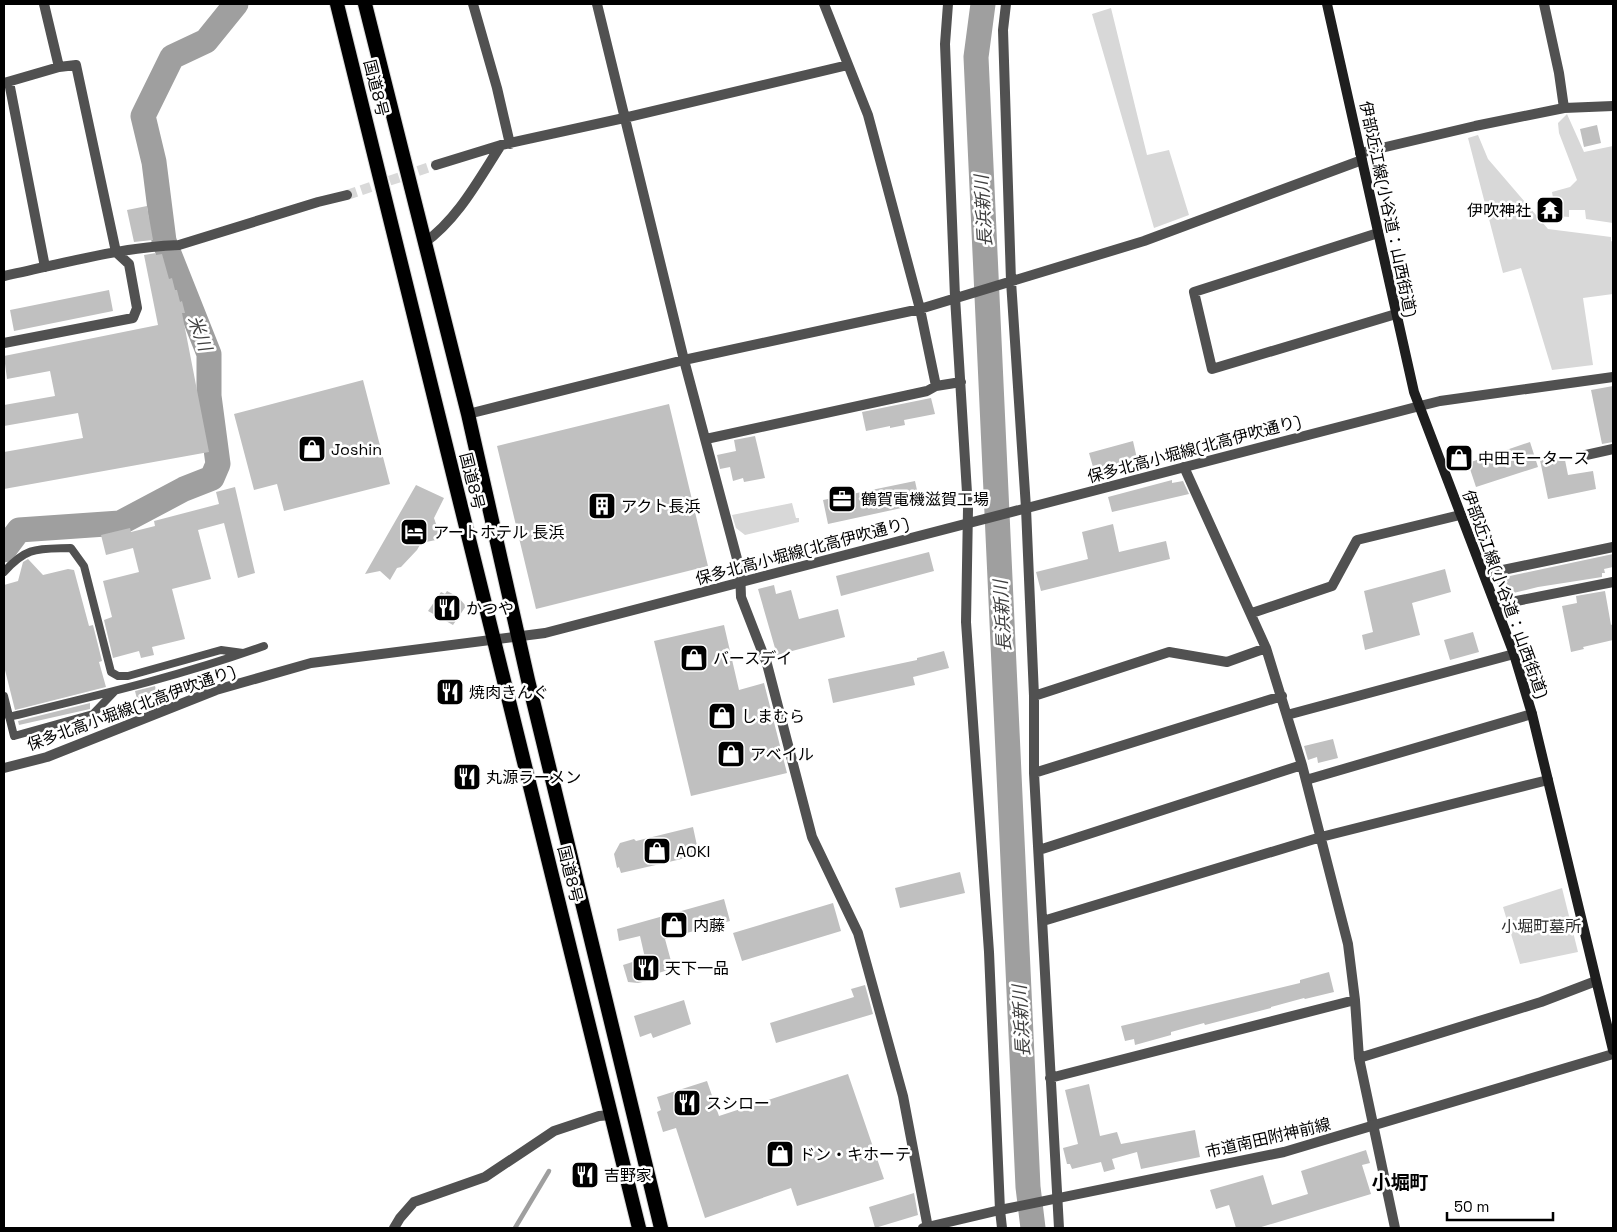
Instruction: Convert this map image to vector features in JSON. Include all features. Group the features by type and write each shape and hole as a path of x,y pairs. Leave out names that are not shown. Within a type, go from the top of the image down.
{"highway":[{"name":"国道8号","path":"337,4 639,1228"},
{"name":"国道8号","path":"365,4 468,414 510,605 661,1228"}],"main road":[{"name":"伊部近江線(小谷道：山西街道)","path":"1327,4 1414,392 1514,654 1532,714 1613,1050"}],"street":[{"path":"44,4 59,67"},
{"path":"424,243 438,233 466,199 506,144 497,88 473,4"},
{"path":"597,4 684,360 740,570 740,597 767,664 812,837 858,933 903,1096 926,1228"},
{"path":"824,4 868,115 920,309 936,386"},
{"path":"948,4 945,44 961,382 970,522 966,622 989,952 1002,1228"},
{"path":"1006,4 1003,30 1008,282 1034,696 1034,773 1059,1228"},
{"path":"1544,4 1559,73 1564,108"},
{"path":"4,343 133,318 137,308 129,264 116,252 76,65 59,67 6,82 45,268"},
{"path":"436,165 506,144 848,65"},
{"path":"468,414 684,360 920,309 1144,241 1361,156 1475,126 1564,108 1613,106"},
{"path":"4,276 116,252 165,245 179,245 318,202 347,196"},
{"path":"1378,233 1194,292 1212,369 1396,314"},
{"name":"保多北高小堀線(北高伊吹通り)","path":"4,768 47,757 216,690 311,663 545,633 1440,401 1613,377"},
{"path":"706,439 927,391 936,386 961,382"},
{"path":"1586,455 1613,449"},
{"path":"1184,467 1252,613 1266,648 1302,765 1348,944 1356,1000 1359,1058 1395,1228"},
{"path":"1252,613 1332,586 1357,540 1460,515"},
{"path":"1484,574 1613,547"},
{"path":"1496,605 1613,582"},
{"path":"1034,696 1169,652 1227,662 1266,648"},
{"path":"1286,715 1514,654"},
{"path":"1034,773 1282,696"},
{"path":"1306,780 1532,714"},
{"path":"1039,850 1302,765"},
{"path":"1043,921 1321,837 1548,780"},
{"path":"1359,1058 1541,1002 1596,981"},
{"path":"1050,1078 1356,1000"},
{"name":"市道南田附神前線","path":"926,1228 1000,1210 1284,1152 1613,1054"},
{"path":"394,1228 414,1202 485,1177 554,1131 599,1116 611,1114"}],"lane":[{"path":"4,572 13,562 32,549 71,548 84,566 114,681 120,685 132,687"},
{"path":"9,716 132,687 223,661 264,646"},
{"path":"112,672 118,676 128,676 221,650 243,654"},
{"path":"4,696 14,736 93,714 115,690"}],"green space":[{"path":"1111,8 1147,155 1169,150 1189,215 1154,228 1092,14"},
{"path":"1567,114 1584,152 1613,146 1613,223 1586,219 1585,210 1569,210 1569,217 1556,216 1552,192 1570,187 1577,180 1559,133 1558,123"},
{"path":"1478,135 1488,159 1548,229 1611,237 1613,242 1613,294 1583,298 1593,365 1552,370 1521,268 1503,273 1468,138"},
{"path":"792,503 799,522 745,535 736,528 732,515"},
{"name":"小堀町墓所","path":"1562,888 1578,952 1520,964 1503,907"}],"building":[{"path":"1597,125 1601,143 1584,147 1580,129"},
{"path":"1551,198 1554,212 1543,213 1541,199"},
{"path":"147,206 153,240 134,242 127,210"},
{"path":"156,253 156,255 162,254 169,279 172,278 180,302 182,301 185,313 182,313 209,452 4,489 4,452 83,438 78,413 4,426 4,405 55,396 50,371 7,379 4,356 158,325 144,255"},
{"path":"109,290 113,311 14,331 10,310"},
{"name":"Joshin","path":"363,380 390,484 284,511 277,484 254,490 234,414"},
{"path":"1613,386 1613,442 1602,444 1591,390"},
{"path":"931,398 935,414 904,420 905,425 866,431 862,412"},
{"name":"アクト長浜","path":"669,404 708,566 536,609 497,446"},
{"path":"755,436 765,478 744,482 743,478 733,481 730,467 720,469 717,455 736,451 734,440"},
{"path":"1133,441 1138,463 1095,474 1089,453"},
{"path":"1530,442 1538,467 1476,487 1468,463"},
{"path":"1564,455 1568,475 1593,471 1596,489 1548,499 1540,460"},
{"path":"1172,480 1172,483 1183,481 1189,494 1112,512 1108,497"},
{"path":"915,481 920,504 828,524 823,500"},
{"name":"アートホテル 長浜","path":"416,485 444,498 434,518 441,539 421,543 401,567 397,568 390,580 380,571 365,574"},
{"path":"235,487 255,573 238,578 224,523 198,530 211,579 172,589 185,639 152,647 154,655 141,658 139,651 113,658 104,620 112,617 103,581 139,572 133,548 106,555 101,535 130,528 131,532 155,526 154,521 219,504 216,492"},
{"path":"1113,524 1119,552 1166,541 1170,559 1041,591 1036,572 1088,559 1082,532"},
{"path":"929,552 934,571 841,596 836,576"},
{"path":"1613,554 1613,567 1604,569 1605,573 1602,573 1602,577 1538,587 1509,594 1507,585 1498,587 1496,579"},
{"path":"28,559 43,575 68,569 74,570 89,626 93,625 102,661 99,662 106,687 15,710 4,666 4,585 18,581 23,562"},
{"path":"1445,569 1451,592 1412,603 1420,635 1365,650 1362,635 1373,632 1364,591"},
{"path":"774,585 776,594 791,590 799,619 838,609 845,637 777,655 758,589"},
{"name":"かつや","path":"447,591 458,597 466,606 453,625 428,611 441,592 445,594"},
{"path":"1605,591 1611,625 1613,624 1613,640 1583,647 1584,649 1571,652 1562,606 1577,603 1576,596"},
{"path":"724,625 739,690 764,683 787,773 691,796 654,641"},
{"path":"1473,632 1479,652 1450,660 1444,640"},
{"path":"944,651 949,668 913,677 915,685 833,703 828,679 917,660 917,658"},
{"path":"155,686 157,694 137,699 135,691"},
{"path":"90,703 90,709 19,725 18,721"},
{"path":"1333,739 1338,758 1318,763 1317,757 1308,760 1304,746"},
{"name":"AOKI","path":"693,827 699,855 621,873 619,867 617,868 614,854 620,843"},
{"path":"960,872 965,893 900,908 895,888"},
{"name":"内藤","path":"724,899 730,921 665,939 671,961 666,963 668,970 646,977 647,981 638,983 628,982 623,965 645,958 640,936 619,941 617,929"},
{"path":"833,903 841,931 742,961 733,933"},
{"path":"1329,972 1334,992 1304,998 1205,1025 1204,1023 1135,1045 1134,1039 1125,1041 1121,1026 1300,983 1300,980"},
{"path":"865,985 873,1014 776,1043 770,1023 854,997 851,989"},
{"path":"684,1000 691,1024 653,1038 651,1033 640,1037 634,1016"},
{"name":"ドン・キホーテ","path":"848,1074 884,1179 797,1206 791,1188 705,1218 676,1128 663,1132 657,1112 661,1110 657,1097 707,1081 719,1116"},
{"path":"1089,1084 1100,1136 1117,1132 1121,1144 1195,1130 1200,1157 1141,1169 1137,1152 1112,1159 1115,1169 1104,1172 1101,1162 1072,1169 1070,1164 1067,1164 1063,1148 1078,1144 1065,1090"},
{"path":"1366,1150 1370,1163 1362,1165 1371,1194 1258,1228 1236,1228 1229,1205 1216,1209 1210,1190 1263,1175 1272,1205 1308,1194 1301,1171"},
{"path":"914,1193 918,1215 875,1228 869,1207"}],"waterway":[{"name":"米川","path":"4,550 19,530 120,523 184,489 212,478 218,464 209,396 209,354 164,241 154,162 143,116 172,57 206,41 236,4"},
{"name":"長浜新川","path":"983,4 976,57 1028,1187 1033,1228"},
{"path":"515,1228 549,1171"}],"tunnel":[{"path":"347,195 436,165"}],"place":[{"name":"伊吹神社","path":"1550,210"},
{"name":"Joshin","path":"312,449"},
{"name":"中田モータース","path":"1459,458"},
{"name":"鶴賀電機滋賀工場","path":"842,499"},
{"name":"アクト長浜","path":"602,506"},
{"name":"アートホテル 長浜","path":"414,532"},
{"name":"かつや","path":"447,608"},
{"name":"バースデイ","path":"694,658"},
{"name":"焼肉きんぐ","path":"450,692"},
{"name":"しまむら","path":"722,716"},
{"name":"アベイル","path":"731,754"},
{"name":"丸源ラーメン","path":"467,777"},
{"name":"AOKI","path":"657,851"},
{"name":"内藤","path":"674,925"},
{"name":"天下一品","path":"646,968"},
{"name":"スシロー","path":"687,1103"},
{"name":"ドン・キホーテ","path":"780,1154"},
{"name":"吉野家","path":"585,1175"}],"district":[{"name":"小堀町","path":"1400,1182"}]}
